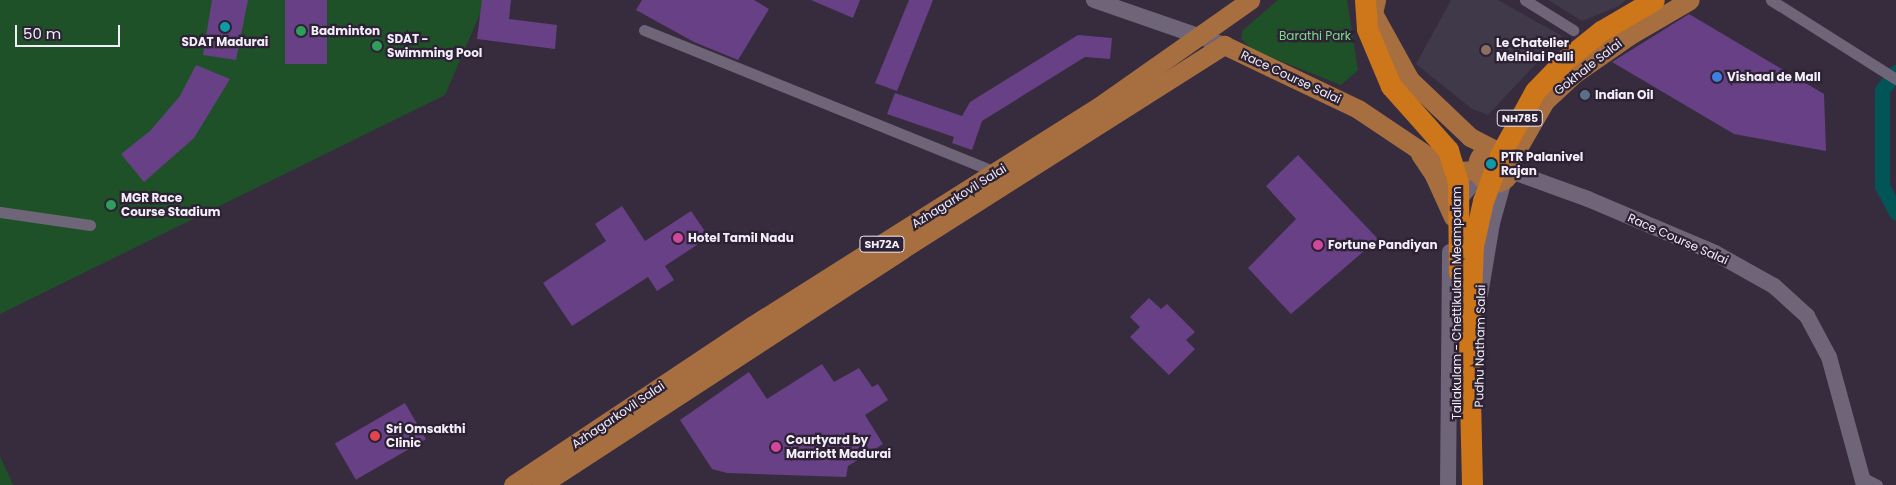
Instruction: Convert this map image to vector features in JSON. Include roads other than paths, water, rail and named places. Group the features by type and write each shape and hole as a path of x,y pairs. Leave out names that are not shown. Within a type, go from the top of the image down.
{"highway":[{"name":"Tallakulam - Chettikulam Meampalam","path":"1365,0 1367,30 1391,86 1448,150 1458,183 1457,485"},
{"name":"Tallakulam - Chettikulam Meampalam","path":"1472,485 1470,289 1474,246 1483,201 1500,155 1535,91 1565,60 1601,30 1654,0"}],"main road":[{"name":"Azhagarkovil Salai","path":"541,485 607,432 753,325 996,172 1200,36 1250,0"},
{"path":"1376,0 1373,13 1410,80 1470,137 1492,148 1503,150 1508,170 1493,183 1478,173 1481,154 1492,148"},
{"name":"Gokhale Salai","path":"1508,170 1545,102 1574,74 1630,35 1690,0"},
{"path":"1224,45 1228,16"},
{"name":"Azhagarkovil Salai","path":"513,485 607,432 901,250 1224,45"},
{"name":"Race Course Salai","path":"1224,45 1358,109 1415,147 1458,170 1478,173"},
{"path":"1415,147 1434,175 1454,217"}],"street":[{"name":"Race Course Salai","path":"1094,0 1224,45"},
{"path":"1525,0 1573,30"},
{"path":"1771,0 1896,79"},
{"path":"644,30 996,172"},
{"name":"Race Course Salai","path":"1508,170 1588,199 1716,254 1774,286 1807,316 1829,357 1863,481"},
{"name":"Pudhu Natham Salai","path":"1479,485 1480,288 1492,223 1508,170"},
{"path":"1448,485 1448,289 1454,217 1457,201 1478,173"},
{"path":"0,212 90,225"},
{"path":"1863,481 1877,485"}],"waterway":[{"path":"1896,72 1882,90 1882,186 1896,212"}],"place":[{"name":"SDAT Madurai","path":"225,27"},
{"name":"Badminton","path":"301,31"},
{"name":"SDAT - Swimming Pool","path":"377,46"},
{"name":"Le Chatelier Melnilai Palli","path":"1486,50"},
{"name":"Vishaal de Mall","path":"1717,77"},
{"name":"Indian Oil","path":"1585,95"},
{"name":"PTR Palanivel Rajan","path":"1491,164"},
{"name":"MGR Race Course Stadium","path":"111,205"},
{"name":"Hotel Tamil Nadu","path":"678,238"},
{"name":"Fortune Pandiyan","path":"1318,245"},
{"name":"Sri Omsakthi Clinic","path":"375,436"},
{"name":"Courtyard by Marriott Madurai","path":"776,447"}],"park label":[{"name":"Barathi Park","path":"1315,36"}]}
